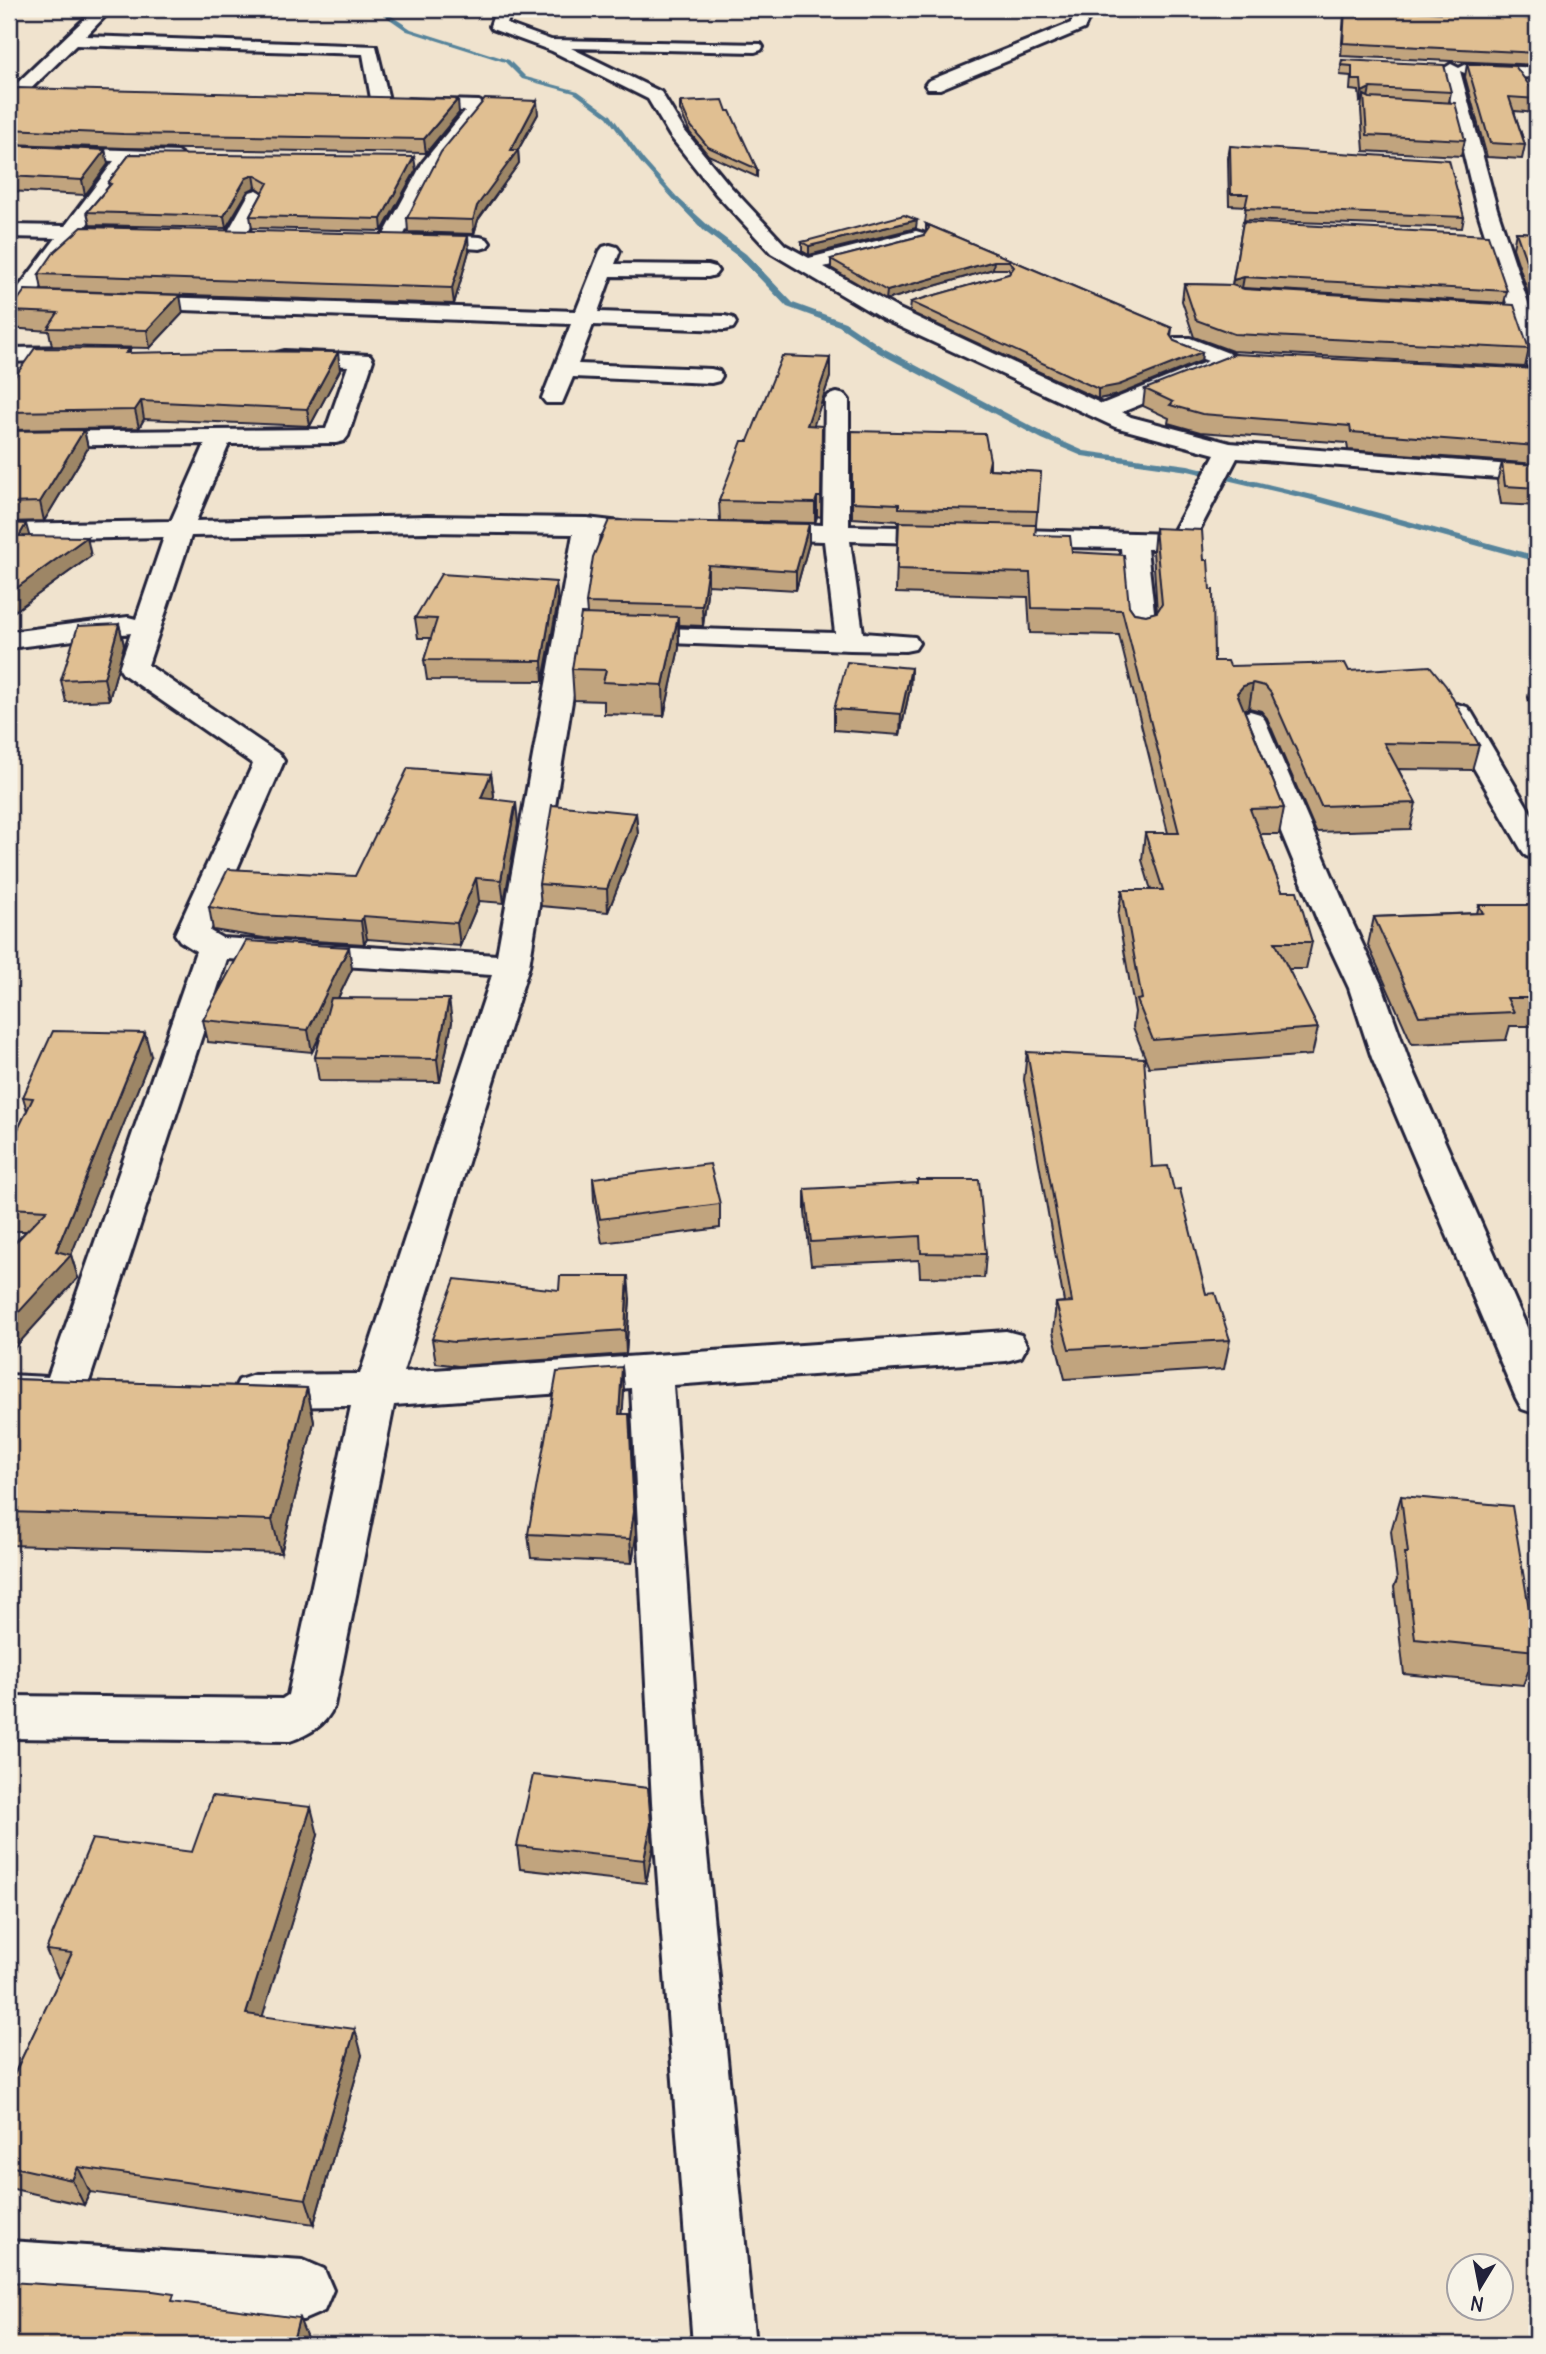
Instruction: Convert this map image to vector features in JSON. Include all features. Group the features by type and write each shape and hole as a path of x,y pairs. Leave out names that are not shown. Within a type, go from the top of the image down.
{"street":[{"path":"11,96 104,9"},
{"path":"504,9 498,26 544,43 655,96 676,132 723,190 778,249 884,310 1123,422 1228,450 1537,474"},
{"path":"934,85 1078,26 1084,9"},
{"path":"71,40 370,49 374,103 479,106 425,162 391,240"},
{"path":"544,43 755,47"},
{"path":"1533,372 1530,314 1469,164 1444,68 1537,73"},
{"path":"11,96 42,95"},
{"path":"9,151 196,158"},
{"path":"9,317 15,298 71,233 126,157"},
{"path":"257,196 229,235 262,236"},
{"path":"9,231 153,234"},
{"path":"806,265 916,237"},
{"path":"1470,238 1524,240"},
{"path":"365,239 480,243"},
{"path":"554,398 606,261 708,271"},
{"path":"15,298 49,299"},
{"path":"104,301 725,323"},
{"path":"884,310 910,303"},
{"path":"1496,312 1530,314"},
{"path":"1182,343 1228,361 1255,363"},
{"path":"9,355 104,355"},
{"path":"9,439 336,436 362,360 267,358"},
{"path":"1102,412 1228,361"},
{"path":"566,370 711,376"},
{"path":"837,400 836,533 850,642"},
{"path":"220,437 180,528 132,668 269,761 192,934 214,948 512,966"},
{"path":"998,537 1181,542 1228,450"},
{"path":"9,532 427,524 642,528"},
{"path":"9,1717 290,1720 310,1706 376,1390 512,966 587,526"},
{"path":"725,530 971,537"},
{"path":"1133,541 1142,629"},
{"path":"9,640 147,622"},
{"path":"569,633 905,643"},
{"path":"1457,713 1537,849"},
{"path":"1250,720 1349,923 1366,988 1390,1058 1537,1398"},
{"path":"9,1391 85,1394 214,948"},
{"path":"214,1392 376,1390 1006,1346"},
{"path":"651,1372 677,1803 724,2345"},
{"path":"9,2271 303,2290"}],"building":[{"path":"1345,9 1537,19 1537,53 1343,43"},
{"path":"1342,60 1444,65 1451,92 1370,88 1362,92 1361,80 1352,80 1352,66 1341,65"},
{"path":"1467,64 1515,66 1537,96 1537,99 1509,97 1525,145 1490,143"},
{"path":"18,88 458,99 424,139 123,134 9,129 9,92"},
{"path":"1364,95 1370,98 1455,103 1465,140 1367,135"},
{"path":"485,99 537,101 511,150 518,150 477,206 473,220 407,218 441,152"},
{"path":"723,100 757,169 708,147 690,125 680,102"},
{"path":"9,145 105,150 82,180 9,176"},
{"path":"1230,146 1449,160 1464,217 1245,208 1248,194 1231,194"},
{"path":"130,154 414,157 381,219 250,216 268,183 254,175 246,178 224,216 87,212 111,184 108,183"},
{"path":"904,215 917,220 809,246 802,242"},
{"path":"1243,222 1488,235 1507,291 1244,277 1233,280"},
{"path":"926,224 1172,328 1170,335 1174,341 1202,352 1119,385 1098,389 911,302 1009,274 1014,267 1009,261 994,261 887,291 831,259 924,235 929,228"},
{"path":"82,227 468,236 452,288 39,274 55,251"},
{"path":"1516,232 1537,233 1537,289 1536,289"},
{"path":"1184,284 1514,305 1529,349 1234,334 1196,320"},
{"path":"25,290 180,295 147,330 48,328 58,313 9,311 9,307 13,307"},
{"path":"35,348 130,349 126,353 338,352 307,409 141,401 135,410 9,412 9,385"},
{"path":"1234,354 1537,369 1537,446 1351,432 1350,426 1202,414 1170,405 1173,402 1145,389"},
{"path":"782,356 830,358 807,425 822,426 821,497 817,497 815,503 719,501 742,441 748,441"},
{"path":"84,430 40,502 9,503 9,431"},
{"path":"852,431 985,434 990,460 988,469 1041,472 1038,511 899,508 899,504 852,502"},
{"path":"1502,463 1537,465 1537,488 1505,486"},
{"path":"609,520 809,524 796,571 708,565 702,606 586,603 593,557"},
{"path":"899,522 1036,525 1035,535 1070,536 1072,552 1124,555 1129,606 1134,613 1146,615 1157,612 1162,604 1155,528 1202,530 1204,560 1208,560 1210,590 1213,590 1214,661 1228,661 1230,666 1345,663 1349,671 1430,666 1446,686 1479,745 1384,743 1416,803 1321,806 1271,693 1265,686 1253,683 1243,686 1237,693 1284,808 1250,809 1282,891 1297,891 1312,942 1275,942 1318,1028 1153,1040 1137,1000 1142,999 1122,890 1163,890 1145,833 1179,833 1122,610 1032,608 1030,573 897,569"},
{"path":"9,523 26,524 19,536 87,537 11,592"},
{"path":"441,574 556,582 542,661 424,660 437,619 415,618"},
{"path":"581,614 678,617 663,685 603,682 606,670 572,669"},
{"path":"119,624 104,678 61,680 78,626"},
{"path":"847,662 911,668 901,714 834,709"},
{"path":"408,768 491,774 481,798 516,802 501,880 476,878 457,923 363,916 361,921 260,915 209,907 228,869 355,876"},
{"path":"552,805 636,813 607,889 539,884"},
{"path":"1479,905 1537,905 1537,998 1507,998 1514,1012 1419,1016 1374,917 1483,913"},
{"path":"246,941 349,947 308,1030 203,1020"},
{"path":"331,998 449,999 437,1059 315,1057"},
{"path":"53,1031 145,1033 56,1251 71,1255 9,1323 9,1249 47,1210 9,1208 9,1148 33,1098 23,1097"},
{"path":"1027,1052 1144,1058 1152,1167 1168,1166 1174,1190 1180,1189 1206,1294 1215,1293 1230,1340 1069,1349 1056,1303 1072,1302"},
{"path":"710,1164 720,1204 600,1219 593,1178"},
{"path":"917,1180 979,1180 986,1254 921,1253 920,1236 811,1242 805,1189 917,1183"},
{"path":"560,1276 628,1276 625,1330 454,1342 432,1339 455,1279 559,1290"},
{"path":"622,1367 619,1414 629,1414 634,1512 630,1539 528,1534 557,1372"},
{"path":"9,1379 307,1388 272,1520 9,1512 9,1451 15,1436 9,1436"},
{"path":"1401,1496 1512,1506 1536,1651 1415,1639"},
{"path":"533,1775 648,1788 651,1824 644,1860 517,1846"},
{"path":"212,1796 311,1807 246,2014 355,2029 306,2199 78,2167 72,2180 9,2166 9,2085 72,1953 46,1950 92,1839 192,1852"},
{"path":"9,2282 153,2291 174,2294 172,2301 299,2318 292,2345 9,2345"}],"waterway":[{"path":"378,9 409,30 507,61 524,78 576,92 609,116 642,161 675,198 707,229 743,256 790,305 842,324 882,351 1045,437 1082,453 1188,468 1310,497 1537,559"}]}
